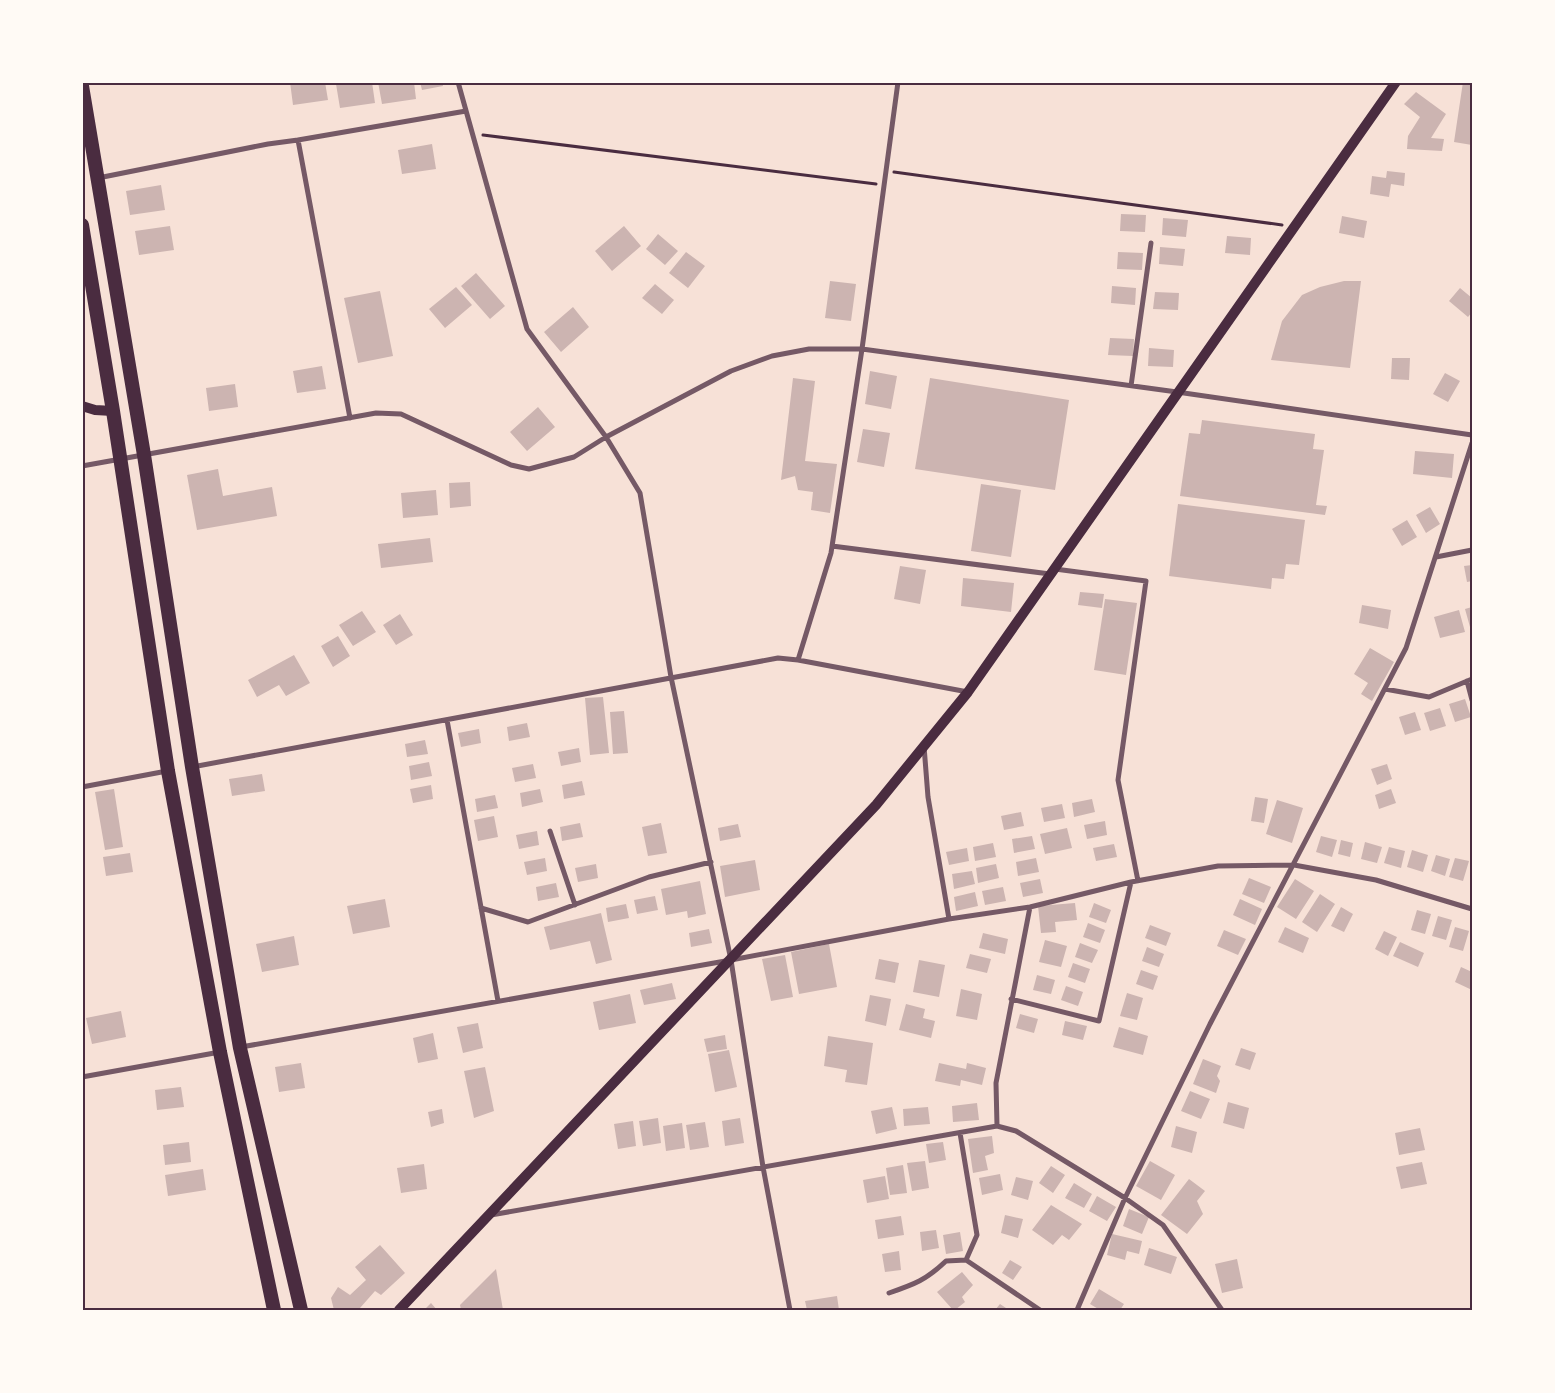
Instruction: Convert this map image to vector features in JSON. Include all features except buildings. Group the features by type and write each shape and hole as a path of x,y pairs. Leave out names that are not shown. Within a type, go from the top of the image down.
{"highway":[{"path":"82,86 144,455 192,767 240,1048 301,1310"},
{"path":"82,225 113,411 168,771 220,1052 274,1310"}],"main road":[{"path":"400,1310 876,805 968,692 1396,82"},
{"path":"82,406 95,410 113,411"}],"street":[{"path":"458,82 527,329 606,437 640,493 671,677 731,960 763,1168 790,1310"},
{"path":"798,660 832,546 862,349 898,82"},
{"path":"97,178 268,144 466,111"},
{"path":"298,140 350,418"},
{"path":"1131,386 1151,243"},
{"path":"82,466 376,413 401,414 511,465 529,469 574,457 606,437 731,371 772,356 809,349 862,349 1472,435"},
{"path":"1077,1310 1125,1198 1210,1024 1406,648 1472,443"},
{"path":"832,546 1146,582 1118,780 1138,881"},
{"path":"1436,557 1472,550"},
{"path":"192,767 778,658 798,660 968,692"},
{"path":"1385,689 1430,697 1470,680 1472,700"},
{"path":"447,720 498,1001"},
{"path":"924,745 928,797 949,919"},
{"path":"82,786 168,771"},
{"path":"550,831 574,905"},
{"path":"481,908 528,922 649,877 711,862"},
{"path":"240,1048 949,919 1030,907 1131,882 1218,866 1294,865 1376,880 1472,909"},
{"path":"1012,999 1099,1021 1131,882"},
{"path":"997,1126 996,1083 1030,907"},
{"path":"82,1077 220,1052"},
{"path":"490,1215 997,1126 1016,1131 1125,1198 1163,1225 1222,1310"},
{"path":"960,1133 977,1235 966,1260"},
{"path":"889,1293 913,1285 930,1275 946,1261 966,1260 1040,1310"}],"path":[{"path":"472,134 884,185"},
{"path":"886,171 1294,227"}]}
